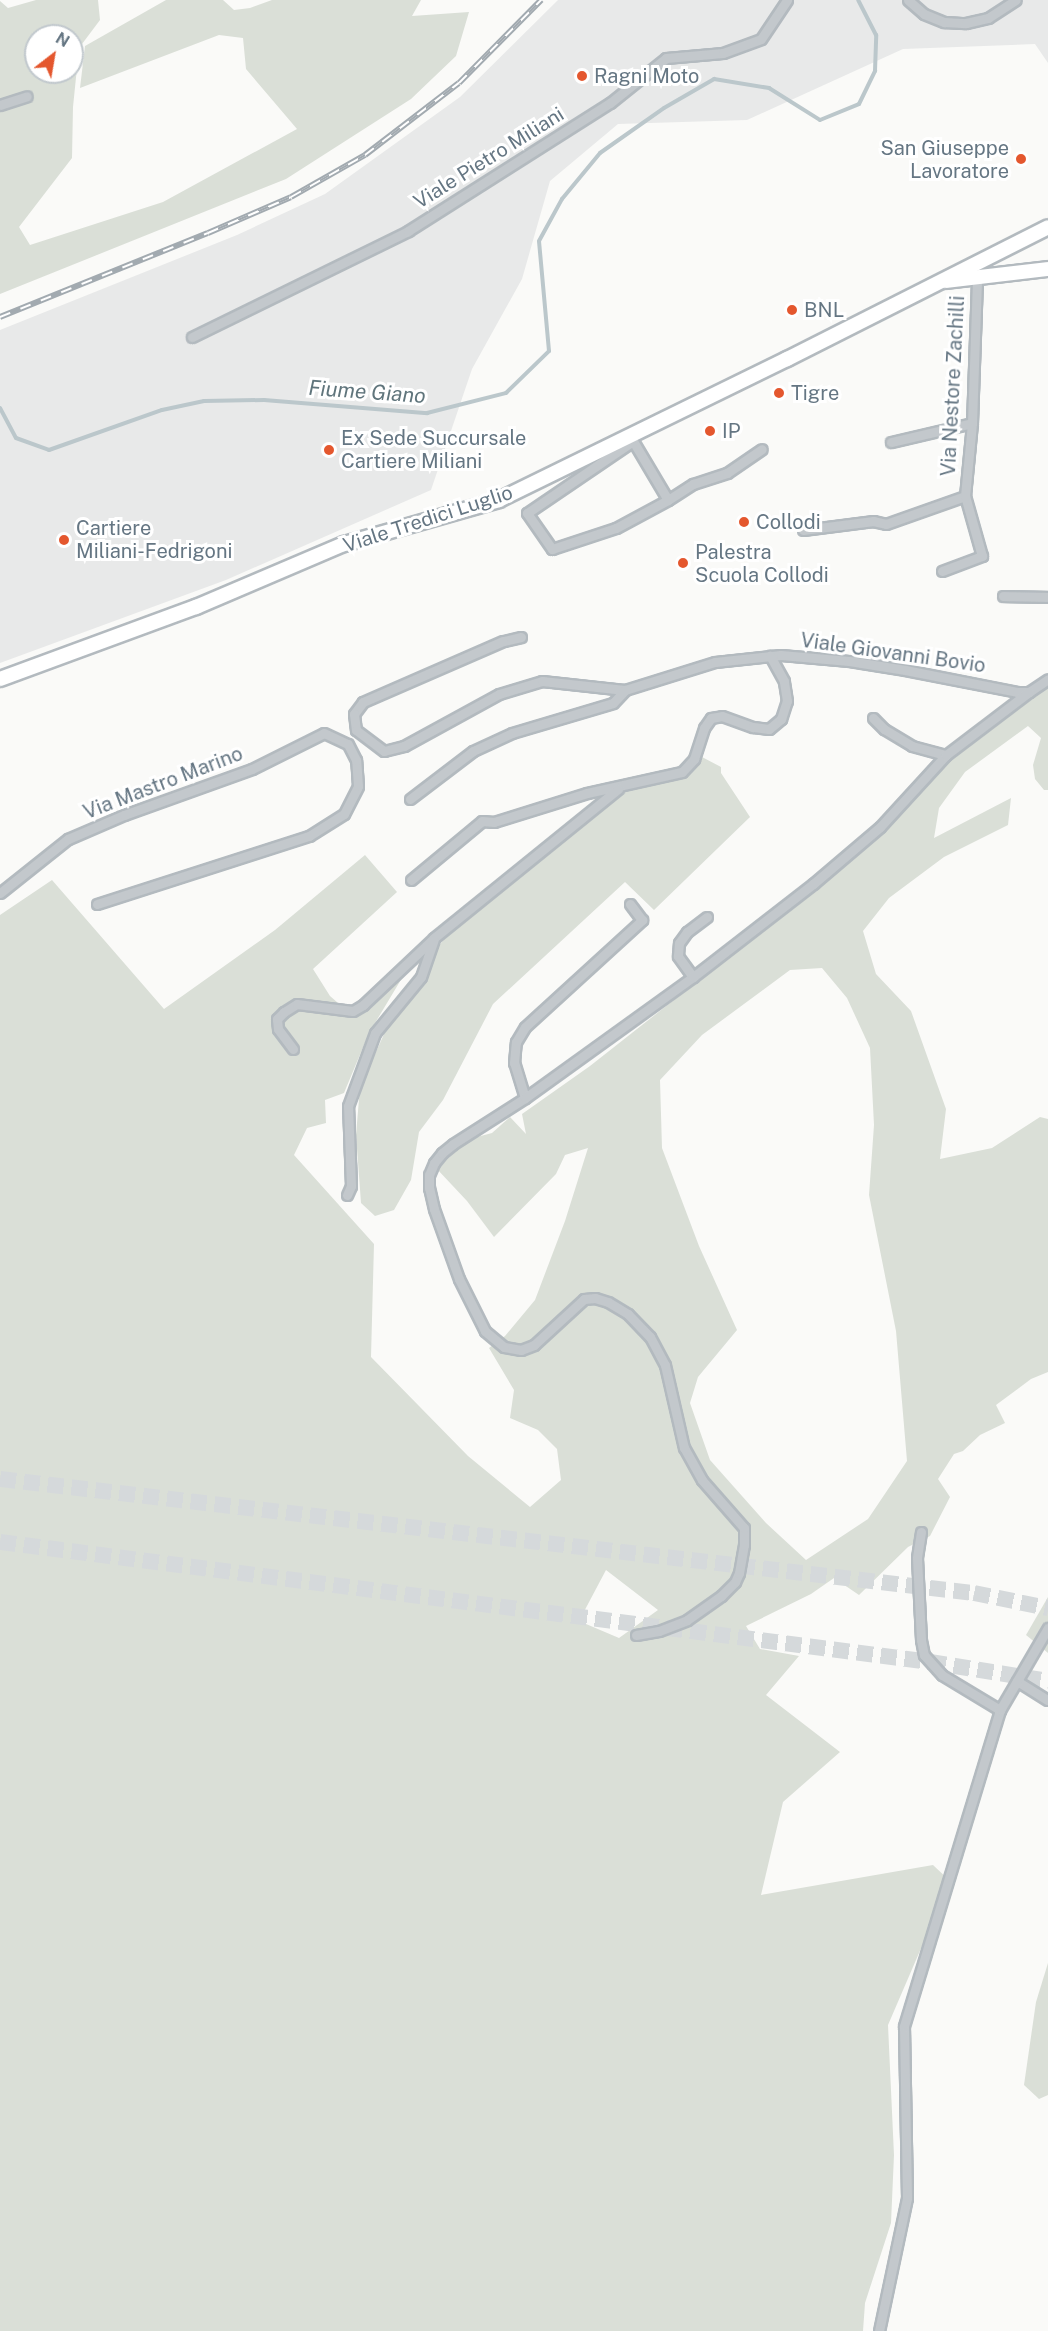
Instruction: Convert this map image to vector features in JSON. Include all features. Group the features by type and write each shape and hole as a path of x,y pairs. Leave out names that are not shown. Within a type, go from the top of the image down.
{"main road":[{"path":"941,282 958,270 1048,227"},
{"path":"941,282 1048,269"},
{"name":"Viale Tredici Luglio","path":"0,680 196,607 344,544 499,500 632,439 941,282"}],"street":[{"name":"Viale Pietro Miliani","path":"192,337 408,231 610,103 666,58 723,53 761,39 787,0"},
{"path":"908,0 924,14 944,22 966,23 988,18 1016,0"},
{"path":"0,105 27,96"},
{"name":"Via Nestore Zachilli","path":"942,571 982,556 965,496 972,423 977,277"},
{"path":"891,442 972,423"},
{"path":"632,439 668,500 693,484 727,473 762,449"},
{"name":"Viale Tredici Luglio","path":"632,439 527,513 552,549 576,538 616,528 668,500"},
{"name":"Via Nestore Zachilli","path":"803,530 873,521 886,524 965,496"},
{"path":"1003,596 1048,597"},
{"path":"96,904 309,836 344,813 357,786 356,760 348,744 356,730 354,714 363,702 503,641 521,637"},
{"path":"411,880 482,822 494,822 587,793 682,772 694,759 704,728 711,718 722,716 753,727 769,729 781,719 787,702 784,681 770,656"},
{"name":"Viale Giovanni Bovio","path":"625,690 715,662 770,656 849,661 995,686 1017,692 1029,692"},
{"path":"636,1635 659,1631 687,1620 721,1596 735,1582 739,1573 744,1528 702,1480 684,1448 665,1365 650,1337 628,1314 608,1302 595,1298 584,1299 534,1346 521,1350 497,1343 480,1320 443,1240 429,1188 429,1175 441,1153 525,1098 693,977 813,884 880,827 946,755 1048,679"},
{"path":"356,730 384,751 404,746 499,694 542,681 625,690"},
{"path":"410,799 473,751 512,733 613,703 625,690"},
{"path":"873,718 884,729 912,746 946,755"},
{"name":"Via Mastro Marino","path":"0,893 68,839 124,815 252,769 324,733 348,744"},
{"path":"293,1049 278,1029 277,1019 284,1012 297,1004 353,1011 434,938 620,787"},
{"path":"525,1098 514,1063 516,1042 525,1027 642,920 630,904"},
{"path":"693,977 678,956 679,943 687,932 707,917"},
{"path":"347,1195 351,1186 348,1106 351,1095 375,1033 421,977 434,938"},
{"path":"921,1532 918,1558 921,1640 924,1655 942,1675 1000,1710"},
{"path":"879,2331 907,2198 904,2026 950,1881 1000,1710 1047,1629"},
{"path":"1017,1681 1048,1700"}],"shaded area":[{"path":"36,0 98,0 100,20 84,41 84,24 24,24 24,84 75,84 72,158 19,227 30,245 163,202 297,129 246,69 243,38 219,35 80,88 80,84 84,84 85,46 166,0 223,0 234,10 250,8 272,0 421,0 412,16 469,12 456,56 411,99 286,179 0,294 0,1 8,8"},
{"path":"558,0 1048,0 1048,63 1035,44 903,49 747,120 618,124 550,181 522,279 472,369 431,490 226,580 0,663 0,330 237,235 325,194 460,97"},
{"path":"1048,687 1048,790 1044,790 1035,779 1033,765 1041,738 1028,726 965,772 939,808 934,838 1011,798 1008,825 944,857 889,898 863,931 876,974 911,1011 946,1109 940,1159 992,1148 1040,1117 1048,1119 1048,1372 1031,1379 996,1405 1005,1423 980,1435 963,1451 954,1454 938,1479 950,1497 930,1536 908,1547 859,1595 834,1578 811,1594 746,1626 760,1649 799,1656 766,1695 840,1752 783,1802 761,1895 933,1865 950,1881 888,2025 894,2155 891,2223 865,2303 863,2331 0,2331 0,915 52,880 164,1009 275,930 365,855 397,892 313,969 330,996 353,1016 377,1002 402,978 369,1033 344,1093 325,1100 326,1123 307,1128 294,1155 374,1244 371,1357 468,1456 530,1507 561,1480 557,1449 538,1430 510,1418 514,1390 489,1348 505,1336 535,1300 565,1221 588,1148 565,1155 556,1174 494,1237 467,1201 436,1168 443,1146 492,1133 510,1117 526,1134 522,1114 590,1066 792,907 885,829 946,762","holes":["822,968 847,998 870,1048 874,1125 869,1195 896,1331 907,1461 868,1519 806,1560 766,1523 710,1460 690,1403 698,1377 737,1330 699,1246 662,1148 660,1080 702,1035 790,970","606,1570 658,1610 619,1638 579,1621"]},
{"path":"702,757 721,767 721,773 750,817 654,910 625,882 493,1004 443,1100 419,1132 411,1180 394,1210 375,1216 361,1203 356,1135 360,1087 390,1021 419,970 445,938 614,793 686,778"},
{"path":"1048,1597 1048,1653 1026,1635"},
{"path":"1048,1963 1048,2095 1039,2099 1024,2085 1036,2002"}],"waterway":[{"name":"Fiume Giano","path":"0,408 16,438 49,450 162,410 204,401 264,400 427,413 506,393 549,351 539,241 562,199 600,153 664,108 714,79 769,88 820,120 859,104 875,71 876,35 858,0"}],"tunnel":[{"path":"0,1479 974,1593 1048,1608"},
{"path":"0,1542 930,1662 1048,1681"}],"railway":[{"path":"0,317 291,197 365,155 459,83 541,0"}],"place":[{"name":"Ragni Moto","path":"582,76"},
{"name":"San Giuseppe Lavoratore","path":"1021,159"},
{"name":"BNL","path":"792,310"},
{"name":"Tigre","path":"779,393"},
{"name":"IP","path":"710,431"},
{"name":"Ex Sede Succursale Cartiere Miliani","path":"329,450"},
{"name":"Collodi","path":"744,522"},
{"name":"Cartiere Miliani-Fedrigoni","path":"64,540"},
{"name":"Palestra Scuola Collodi","path":"683,563"}]}
